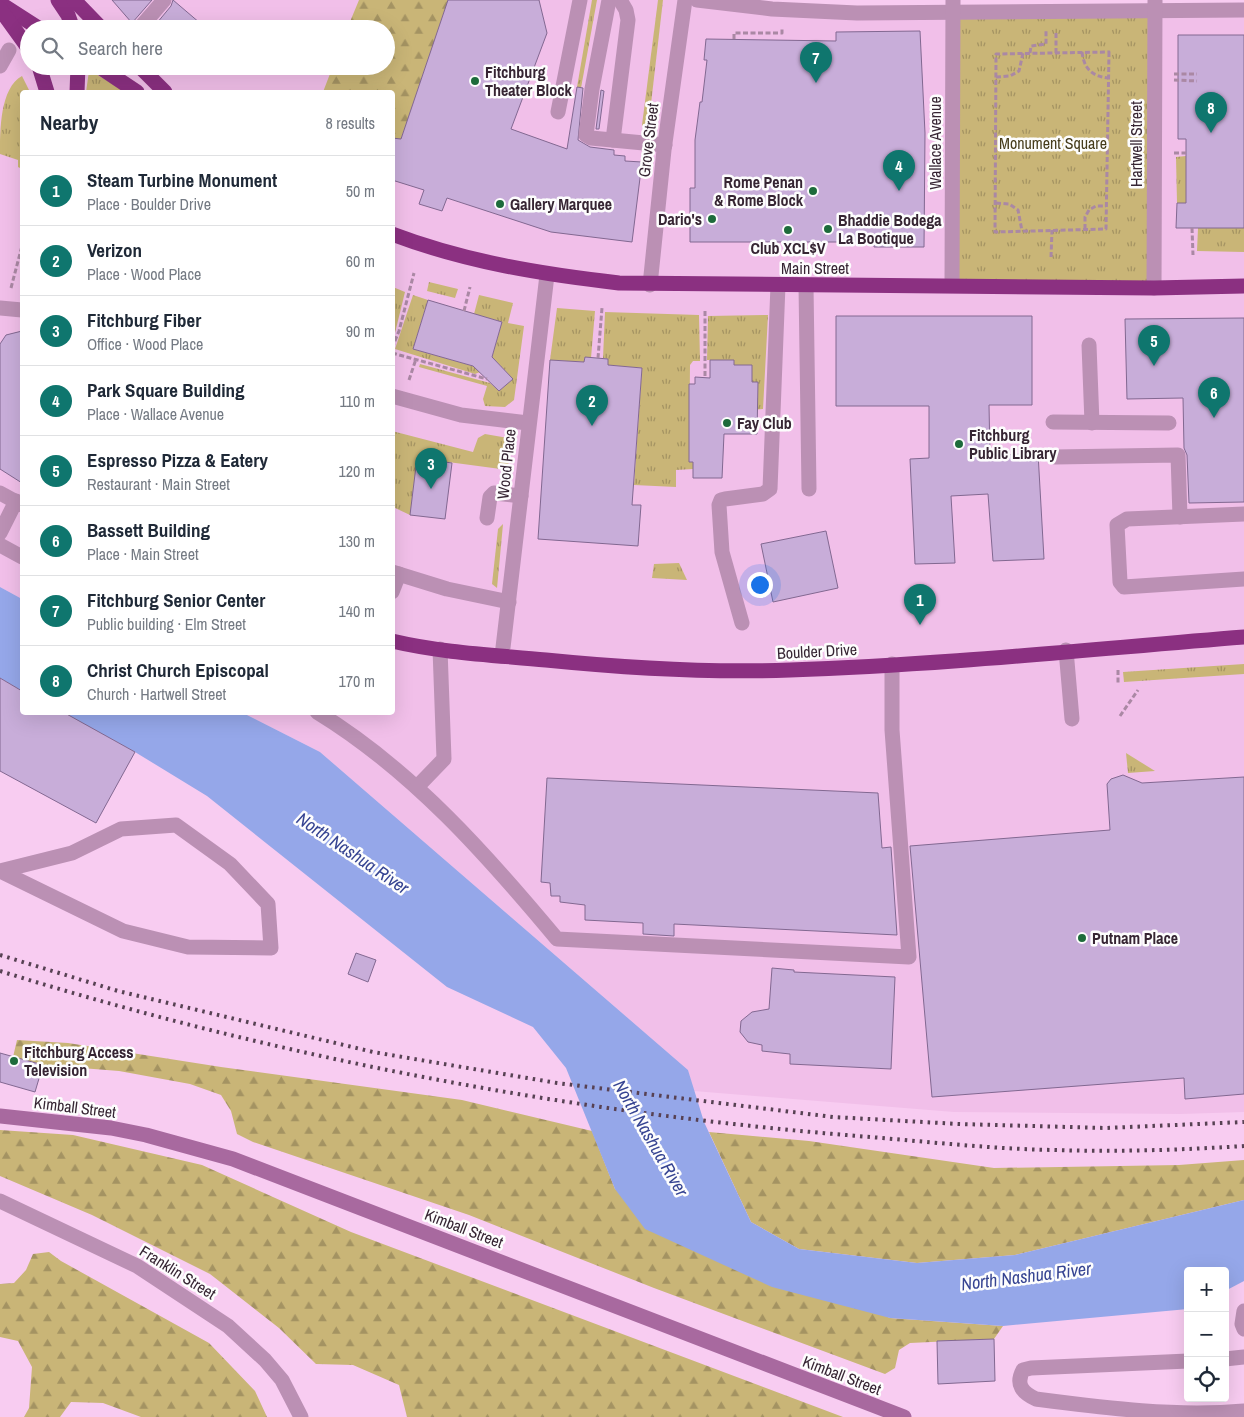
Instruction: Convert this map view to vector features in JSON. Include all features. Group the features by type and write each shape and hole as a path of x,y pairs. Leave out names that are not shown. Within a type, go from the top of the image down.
{"highway":[{"path":"58,0 70,20"},
{"path":"74,0 93,20"},
{"path":"0,4 26,20"},
{"path":"0,9 20,37"},
{"path":"42,75 46,90"},
{"path":"77,90 78,75"},
{"path":"112,75 134,90"},
{"path":"148,75 163,90"},
{"name":"Main Street","path":"395,235 474,260 547,275 650,285 952,285 1154,288 1244,286"},
{"name":"Boulder Drive","path":"395,642 440,649 582,664 684,670 788,670 892,664 1244,637"}],"main road":[{"name":"Kimball Street","path":"0,1116 129,1132 179,1143 232,1159 904,1417"}],"street":[{"path":"147,20 164,0"},
{"path":"558,112 580,0"},
{"path":"609,0 586,131 588,137 665,145"},
{"path":"613,140 628,20 626,10 620,0"},
{"name":"Grove Street","path":"650,285 665,145 685,0"},
{"path":"697,0 772,9 857,13 953,5 1155,5 1244,10"},
{"name":"Wallace Avenue","path":"952,285 953,5"},
{"name":"Hartwell Street","path":"1154,288 1155,5"},
{"path":"0,66 9,50"},
{"name":"Wood Place","path":"502,656 528,423 547,275"},
{"path":"742,623 722,552 719,505 721,500 763,494 770,489 778,286"},
{"path":"806,286 809,489"},
{"path":"0,308 20,310"},
{"path":"1089,345 1092,423"},
{"path":"395,397 461,415 528,423"},
{"path":"1053,422 1169,422"},
{"path":"1055,457 1178,455 1180,517"},
{"path":"0,493 19,503 0,533"},
{"path":"487,518 490,497 494,493 520,496"},
{"path":"1244,514 1127,519 1117,525 1122,586 1244,580"},
{"path":"0,545 20,556"},
{"path":"396,573 447,589 508,602"},
{"path":"417,787 444,759 440,649"},
{"path":"1066,650 1072,720"},
{"path":"322,715 346,730 417,787 511,884 557,940 909,957 892,730 892,664"},
{"path":"176,825 230,864 268,904 271,948 188,946 123,931 0,871 72,853 121,829 176,825"},
{"name":"Franklin Street","path":"0,1201 137,1266 228,1326 266,1360 282,1380 301,1417"},
{"path":"1244,1311 1242,1324 1244,1329"},
{"path":"1229,1359 1244,1357"},
{"path":"1184,1360 1031,1368 1023,1370 1019,1377 1020,1387 1025,1394 1036,1399 1134,1412 1172,1415 1244,1411"}],"path":[{"path":"1030,53 1031,46 1046,44 1046,23"},
{"path":"734,39 734,33 782,32 782,26"},
{"path":"1056,32 1056,53"},
{"path":"1082,52 1084,63 1091,73 1108,78"},
{"path":"1109,52 1106,229 996,232 996,54 1030,53 1109,52"},
{"path":"996,77 1010,76 1019,71 1023,53"},
{"path":"1171,74 1197,74"},
{"path":"1171,80 1197,81"},
{"path":"1170,152 1186,152"},
{"path":"996,203 1009,204 1018,210 1022,231"},
{"path":"1085,229 1085,217 1089,210 1096,206 1106,206"},
{"path":"1192,228 1193,255"},
{"path":"1051,257 1052,230"},
{"path":"11,288 20,254"},
{"path":"395,341 414,274"},
{"path":"464,311 470,287"},
{"path":"598,358 602,308"},
{"path":"705,311 705,378"},
{"path":"395,354 487,379"},
{"path":"1118,670 1118,683"},
{"path":"1120,716 1138,690"}],"shaded area":[{"path":"0,0 697,0 772,9 1244,10 1244,1112 1181,1114 954,1112 694,1091 688,1070 320,752 247,715 395,715 395,90 20,90 20,598 0,587"}],"green space":[{"path":"359,0 449,0 401,139 395,143 395,90 324,90 330,75 395,75 395,20 351,20"},
{"path":"592,0 597,0 581,88 577,87"},
{"path":"658,0 663,0 649,121 646,130 642,125"},
{"name":"Monument Square","path":"1155,10 1154,288 952,285 953,11"},
{"path":"88,75 98,75 123,90 86,90"},
{"path":"22,76 29,90 20,90 20,168 18,167 18,160 0,154 1,122 5,100 15,82"},
{"path":"1186,156 1204,203 1177,203 1176,157"},
{"path":"1198,228 1244,228 1244,252 1197,251"},
{"path":"429,282 458,289 455,298 427,291"},
{"path":"395,288 405,292 395,333"},
{"path":"413,295 428,300 413,349 473,366 480,372 475,374 395,349"},
{"path":"479,295 513,303 508,323 524,326 514,400 505,407 485,406 483,399 487,386 419,367 420,364 490,383 499,391 513,379 492,357 502,322 474,314"},
{"path":"557,308 595,311 591,358 585,357 584,362 550,360"},
{"path":"605,312 699,315 700,361 693,361 690,365 689,462 693,462 693,469 676,470 676,487 634,485 642,368 608,365 608,359 603,358"},
{"path":"768,315 763,409 752,410 752,399 758,398 758,383 752,382 752,365 734,365 733,360 707,360 708,316"},
{"path":"395,432 473,452 478,438 485,434 510,440 508,470 418,458 410,515 395,508"},
{"path":"503,524 497,588 492,584 498,529"},
{"path":"679,563 687,580 652,578 654,564"},
{"path":"1244,664 1244,674 1124,682 1123,672"},
{"path":"1126,753 1155,771 1128,773"},
{"path":"17,1040 68,1043 221,1067 462,1100 592,1131 615,1189 890,1318 1003,1326 994,1339 910,1343 899,1350 895,1368 885,1374 654,1288 469,1215 253,1142 237,1134 231,1111 221,1095 190,1084 119,1071 43,1065 13,1057"},
{"path":"0,1130 73,1135 202,1165 351,1232 843,1417 407,1417 399,1385 353,1365 316,1364 279,1328 210,1274 92,1215 0,1176"},
{"path":"709,1132 809,1141 994,1168 1179,1165 1244,1160 1244,1200 1015,1255 917,1263 799,1249 751,1222"},
{"path":"49,1252 61,1261 209,1343 255,1391 267,1417 141,1417 103,1403 71,1402 60,1417 24,1417 29,1408 32,1367 18,1341 0,1337 0,1284 14,1283 26,1270 33,1254"}],"water":[{"path":"0,587 20,598 20,690 0,678"},
{"name":"North Nashua River","path":"67,715 247,715 320,752 688,1070 704,1122 751,1222 799,1249 917,1263 1015,1255 1244,1200 1244,1281 1229,1289 1229,1267 1184,1267 1184,1309 1003,1326 890,1318 772,1287 645,1229 615,1189 566,1068 533,1027 447,987 207,796 135,752"}],"building":[{"path":"112,0 152,0 135,20 129,20"},
{"path":"173,0 196,20 159,20 171,6"},
{"name":"Fitchburg Theater Block","path":"448,0 539,0 547,33 511,129 567,149 577,87 583,88 578,140 590,147 614,150 614,155 625,156 625,161 642,162 632,242 551,232 447,198 442,211 419,204 424,190 395,181 395,138 401,139"},
{"path":"920,31 925,133 924,247 874,247 874,242 690,242 690,188 695,188 695,140 707,60 704,60 706,39 836,41 836,32"},
{"path":"1178,35 1244,35 1244,228 1176,228 1177,203 1186,203 1186,139 1178,139"},
{"path":"601,90 604,91 599,129 596,129"},
{"path":"428,300 502,322 492,357 513,379 499,391 473,366 413,349"},
{"name":"Fitchburg Public Library","path":"836,316 1032,316 1032,405 989,405 990,456 1038,453 1044,559 993,561 988,494 951,496 955,563 915,564 910,459 929,458 929,406 836,406"},
{"path":"1244,318 1244,502 1189,503 1187,455 1184,448 1183,398 1127,399 1125,319"},
{"path":"20,332 20,482 0,469 0,344 6,335"},
{"path":"585,357 608,359 608,365 642,368 632,505 641,505 638,546 538,539 550,360 584,362"},
{"name":"Fay Club","path":"710,360 734,360 734,365 752,365 752,382 758,382 757,434 724,434 722,478 693,478 693,462 689,462 689,384 695,384 695,377 710,378"},
{"path":"417,458 452,463 445,519 410,515"},
{"path":"826,531 838,588 773,602 761,544"},
{"path":"0,678 20,690 20,715 68,715 135,752 96,823 0,771"},
{"name":"Putnam Place","path":"1123,775 1142,783 1244,777 1244,1094 1185,1099 1184,1078 932,1097 910,846 1110,830 1107,784 1111,779"},
{"path":"547,778 878,793 882,848 891,847 897,935 674,924 674,936 643,934 643,923 585,920 585,905 560,902 560,896 551,896 550,883 541,882"},
{"path":"356,953 376,960 368,982 348,974"},
{"path":"772,968 794,970 794,972 895,977 891,1069 790,1064 790,1054 762,1051 762,1045 748,1042 740,1032 741,1021 752,1012 769,1009"},
{"name":"Fitchburg Access Television","path":"0,1053 43,1065 35,1092 0,1082"},
{"path":"994,1339 995,1381 938,1384 937,1341"}],"railway":[{"path":"0,955 118,991 373,1052 557,1083 833,1117 959,1124 1106,1128 1244,1122"},
{"path":"0,971 214,1031 322,1056 540,1098 650,1114 760,1127 1008,1148 1125,1151 1244,1146"}],"place":[{"name":"Fitchburg Theater Block","path":"475,81"},
{"name":"Fitchburg Senior Center","path":"816,83"},
{"name":"Christ Church Episcopal","path":"1211,133"},
{"name":"Rome Penan & Rome Block","path":"813,191"},
{"name":"Park Square Building","path":"899,191"},
{"name":"Gallery Marquee","path":"500,204"},
{"name":"Dario's","path":"712,219"},
{"name":"Bhaddie Bodega La Bootique","path":"828,229"},
{"name":"Club XCL$V","path":"788,230"},
{"name":"Espresso Pizza & Eatery","path":"1154,366"},
{"name":"Bassett Building","path":"1214,418"},
{"name":"Fay Club","path":"727,423"},
{"name":"Verizon","path":"592,426"},
{"name":"Fitchburg Public Library","path":"959,444"},
{"name":"Fitchburg Fiber","path":"431,489"},
{"name":"Steam Turbine Monument","path":"920,625"},
{"name":"Putnam Place","path":"1082,938"},
{"name":"Fitchburg Access Television","path":"14,1061"}]}
